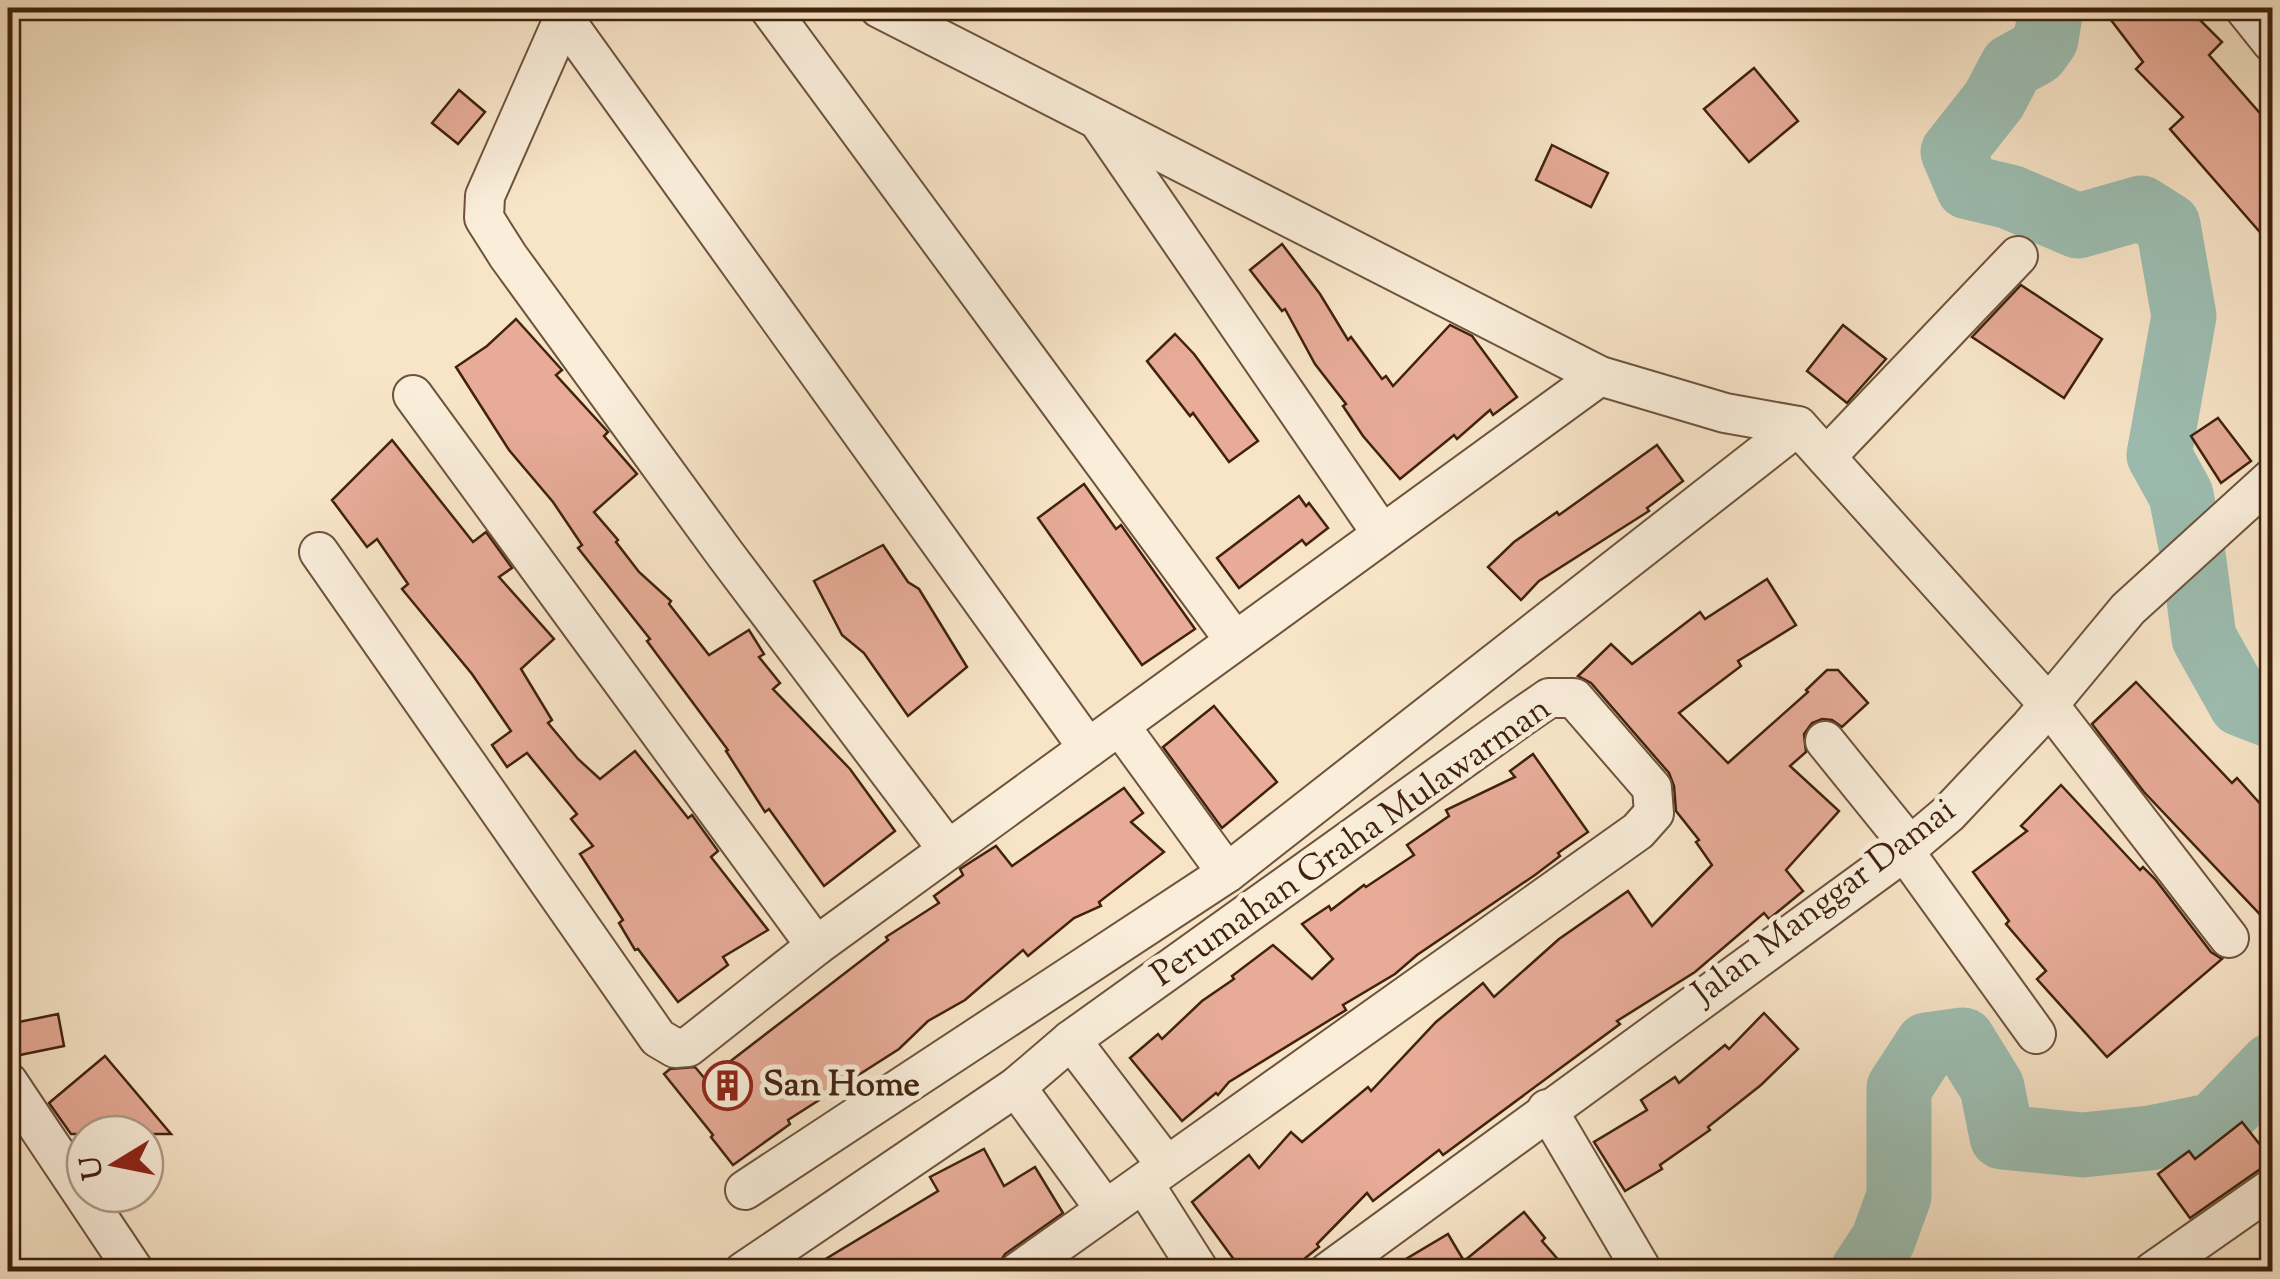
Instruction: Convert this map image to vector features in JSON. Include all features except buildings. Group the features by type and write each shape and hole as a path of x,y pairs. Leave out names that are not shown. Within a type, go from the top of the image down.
{"street":[{"path":"769,8 1236,641"},
{"path":"878,8 1600,376 1725,413 1798,426 2049,705 2229,938"},
{"path":"2244,8 2272,44"},
{"path":"565,12 1088,748"},
{"path":"565,12 485,196 484,218 725,554 948,850"},
{"path":"1096,116 1382,534"},
{"path":"1826,457 2018,256"},
{"path":"319,552 658,1038 674,1048 688,1046 816,946 1600,376"},
{"path":"413,395 816,946"},
{"path":"745,1190 1227,874 1798,426"},
{"name":"Jalan Manggar Damai","path":"1328,1272 1948,814 2049,705 2128,608 2272,478"},
{"name":"Perumahan Graha Mulawarman","path":"743,1272 1016,1087 1071,1040 1550,698 1574,698 1652,788 1654,814 1638,831 1018,1272"},
{"path":"1120,726 1227,874"},
{"path":"1825,741 1907,848 2036,1034"},
{"path":"1071,1040 1155,1175 1200,1272"},
{"path":"8,1082 135,1272"},
{"path":"1016,1087 1105,1209"},
{"path":"1547,1109 1643,1272"},
{"path":"2152,1272 2272,1188"}],"waterway":[{"path":"2051,8 2046,39 2036,53 2012,66 1994,100 1953,152 1968,187 2010,197 2078,226 2141,208 2168,225 2184,316 2159,455 2181,495 2204,638 2241,704 2272,716"},
{"path":"1862,1272 1883,1240 1899,1196 1899,1088 1927,1045 1963,1040 1992,1087 2002,1137 2083,1145 2150,1138 2214,1125 2272,1065"}],"place":[{"name":"San Home","path":"728,1086"}]}
